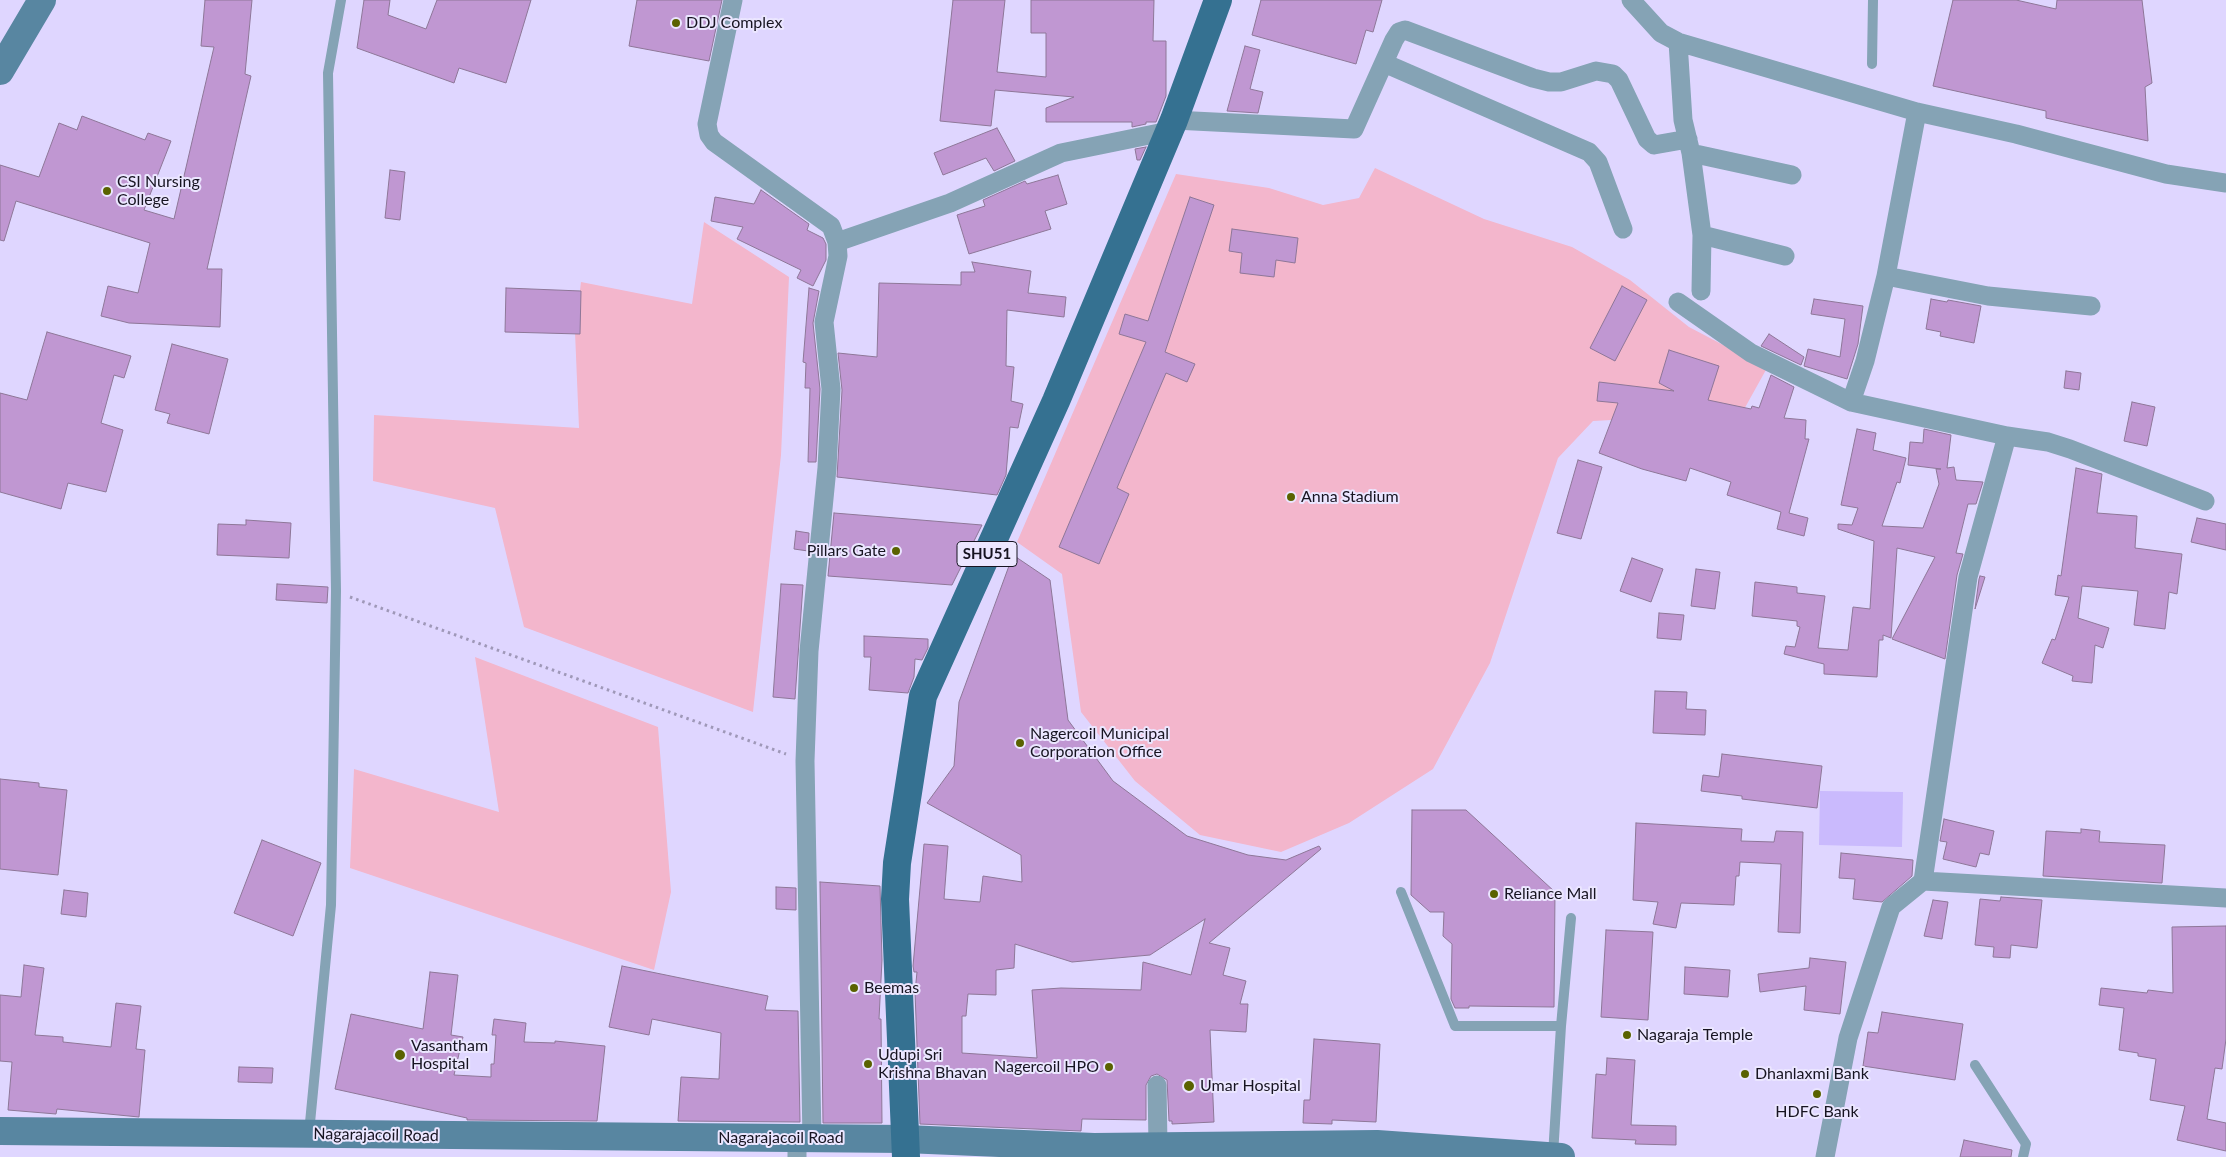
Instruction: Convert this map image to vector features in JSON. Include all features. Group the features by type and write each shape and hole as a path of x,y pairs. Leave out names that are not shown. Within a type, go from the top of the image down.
{"main road":[{"name":"SHU51","path":"906,1148 895,898 897,863 923,696 1056,401 1171,125 1218,0"}],"street":[{"path":"733,0 707,124 709,135 714,142 831,226 837,242 838,256 824,322 831,389 827,468 809,651 805,761 802,1145"},
{"path":"1631,0 1662,33 1678,42 1917,112 2016,134 2166,174 2226,183"},
{"path":"0,71 38,2"},
{"path":"837,242 950,202 1061,153 1171,125 1354,129 1399,32 1404,30 1533,78 1549,82 1561,82 1596,71 1613,74 1619,80 1647,140 1654,144 1689,146 1792,175"},
{"path":"1678,42 1681,98 1702,235 1701,290"},
{"path":"1384,63 1589,152 1598,162 1623,229"},
{"path":"1851,402 1864,361 1886,276 1917,112"},
{"path":"1702,235 1754,246 1784,256"},
{"path":"1886,276 1988,296 2092,306"},
{"path":"1678,302 1751,353 1851,402 2007,436 2048,442 2205,501"},
{"path":"1923,882 1968,577 2007,436"},
{"path":"1825,1157 1848,1038 1891,907 1923,882 2226,898"},
{"path":"1157,1085 1158,1145"},
{"name":"Nagarajacoil Road","path":"0,1131 309,1134 1094,1152 1158,1145 1377,1150 1561,1157"}],"lane":[{"path":"309,1134 331,905 336,591 328,73 341,0"},
{"path":"1872,64 1873,0"},
{"path":"1401,892 1455,1026 1561,1026"},
{"path":"1552,1156 1570,918"},
{"path":"1974,1065 2026,1144 2023,1157"}],"path":[{"path":"336,591 805,761"}],"shaded area":[{"name":"Anna Stadium","path":"1375,168 1484,219 1572,247 1630,280 1689,327 1767,368 1742,413 1593,421 1558,458 1490,663 1433,769 1349,823 1281,852 1200,835 1135,781 1081,712 1062,574 1017,542 1176,174 1269,188 1323,205 1359,198"},
{"path":"704,222 789,277 781,455 753,712 524,627 495,508 373,481 374,415 579,428 575,332 581,282 692,304"},
{"path":"475,657 658,727 671,892 654,970 350,868 354,769 499,812"},
{"path":"1820,791 1903,792 1902,847 1819,845"}],"building":[{"path":"205,0 252,0 245,74 251,76 207,269 222,269 220,327 129,323 101,316 108,286 138,293 150,243 16,201 4,241 0,240 0,165 39,177 59,123 77,130 82,116 145,140 148,133 171,141 144,210 174,219 214,47 201,46"},
{"path":"364,0 390,0 388,15 426,29 437,0 531,0 506,83 459,68 454,83 357,48"},
{"name":"DDJ Complex","path":"637,0 722,0 709,61 629,46"},
{"path":"953,0 1005,0 997,72 1046,77 1046,33 1031,33 1031,0 1154,0 1153,41 1166,41 1166,96 1156,122 1146,122 1146,124 1132,127 1132,122 1046,122 1046,108 1074,97 995,90 991,126 940,121"},
{"path":"1261,0 1382,0 1373,32 1366,30 1356,64 1252,35"},
{"path":"1953,0 2016,0 2056,9 2057,0 2142,0 2152,83 2145,87 2148,141 2046,118 2046,111 1933,86"},
{"path":"1245,46 1260,50 1250,89 1263,92 1258,113 1227,111"},
{"path":"997,128 1015,161 994,171 986,158 943,175 934,153"},
{"path":"1146,147 1140,160 1137,160 1135,149"},
{"path":"390,170 405,172 400,220 385,218"},
{"path":"1058,175 1067,204 1045,211 1051,229 969,254 957,215 985,206 983,200 1025,181 1027,184"},
{"path":"761,190 809,224 807,230 823,238 826,244 826,260 813,286 797,278 801,270 737,239 743,227 711,221 715,197 754,204"},
{"path":"1190,197 1214,205 1165,352 1195,364 1187,382 1166,373 1117,488 1129,494 1099,564 1059,547 1146,342 1119,334 1125,314 1148,321"},
{"path":"1232,229 1298,238 1295,263 1276,260 1274,277 1240,273 1242,253 1229,251"},
{"path":"972,262 1031,271 1028,293 1066,297 1064,317 1007,310 1006,366 1014,367 1011,401 1023,404 1018,428 1010,427 1006,475 997,495 837,477 842,390 838,353 877,357 879,283 961,285 961,272 975,272"},
{"path":"1622,286 1647,300 1615,361 1590,348"},
{"path":"506,288 581,291 580,334 505,332"},
{"path":"809,288 819,291 813,323 820,389 816,462 808,462 810,388 805,388 806,363 803,362"},
{"path":"1814,299 1863,306 1858,344 1847,379 1804,366 1808,349 1840,357 1845,319 1811,314"},
{"path":"1931,299 1981,306 1974,343 1940,336 1941,332 1926,329"},
{"path":"47,332 131,356 124,378 114,375 101,423 123,430 106,492 68,483 61,509 0,492 0,393 27,400"},
{"path":"1769,334 1804,357 1801,365 1761,346"},
{"path":"172,344 228,359 209,434 167,423 170,414 155,410"},
{"path":"1669,350 1719,366 1708,400 1751,409 1752,406 1759,408 1771,375 1794,387 1784,418 1806,420 1805,439 1809,439 1789,513 1808,518 1804,536 1777,529 1781,512 1727,495 1731,482 1690,468 1686,481 1642,469 1599,453 1618,403 1597,401 1599,382 1674,391 1659,383"},
{"path":"2066,371 2081,373 2079,390 2064,388"},
{"path":"2132,402 2155,407 2147,446 2124,441"},
{"path":"1857,429 1876,433 1873,450 1906,458 1900,483 1897,482 1882,526 1923,528 1939,484 1936,469 1941,469 1908,465 1910,442 1923,443 1924,429 1951,435 1947,468 1954,467 1956,480 1983,482 1976,504 1968,504 1956,553 1963,554 1957,575 1945,659 1892,639 1935,557 1897,548 1891,638 1883,635 1883,640 1879,640 1877,677 1824,674 1824,664 1784,654 1786,646 1795,647 1800,627 1797,626 1797,621 1752,616 1755,582 1797,587 1797,593 1825,596 1818,648 1848,650 1853,607 1870,609 1874,541 1838,529 1838,524 1852,525 1858,508 1841,505"},
{"path":"1578,460 1602,467 1581,539 1557,533"},
{"path":"2076,468 2102,474 2097,513 2137,516 2135,548 2182,554 2177,594 2169,592 2165,629 2134,625 2138,591 2082,586 2078,618 2109,628 2103,648 2095,645 2092,683 2072,681 2073,676 2042,663 2052,639 2055,640 2069,597 2055,595 2058,575 2061,576"},
{"name":"Pillars Gate","path":"834,513 982,525 952,585 828,576"},
{"path":"2197,518 2226,524 2226,550 2191,542"},
{"path":"246,520 291,523 289,558 217,555 218,524 246,525"},
{"path":"796,531 809,533 808,551 794,549"},
{"path":"1013,555 1050,580 1068,720 1113,781 1187,836 1248,855 1286,860 1319,846 1321,849 1209,943 1230,948 1223,975 1246,981 1240,1004 1248,1004 1246,1032 1210,1030 1214,1122 1172,1124 1172,1121 1169,1121 1167,1080 1157,1074 1151,1076 1146,1085 1146,1120 1082,1119 1081,1131 920,1124 915,992 917,972 914,972 913,966 924,844 948,846 944,899 980,902 983,876 1022,882 1021,855 927,803 954,766 959,702","holes":["1205,919 1191,975 1143,962 1141,990 1061,988 1032,990 1037,1058 962,1053 962,1016 966,1016 968,994 996,995 996,970 1014,968 1015,944 1072,962 1150,955"]},
{"path":"1632,558 1663,569 1651,602 1620,591"},
{"path":"1696,569 1720,572 1715,609 1691,606"},
{"path":"1980,576 1985,577 1975,609 1979,579"},
{"path":"277,584 328,587 327,603 276,600"},
{"path":"781,584 803,585 795,699 773,697"},
{"path":"1659,613 1684,615 1681,640 1657,638"},
{"path":"864,636 928,639 928,648 922,660 915,659 914,677 908,693 869,690 871,657 864,657"},
{"path":"1655,691 1687,692 1686,709 1706,710 1705,735 1653,733"},
{"path":"1722,754 1822,766 1817,808 1742,799 1742,796 1701,791 1703,775 1719,777"},
{"path":"0,779 39,783 39,787 67,790 58,875 0,869"},
{"path":"1412,810 1466,810 1555,892 1554,1007 1469,1006 1469,1008 1455,1008 1451,999 1452,944 1443,936 1444,912 1430,912 1411,895"},
{"path":"1944,819 1994,831 1989,855 1980,853 1976,867 1943,859 1947,842 1940,841"},
{"path":"1636,823 1742,829 1741,841 1774,842 1776,831 1803,832 1800,933 1778,932 1781,864 1740,862 1739,876 1736,876 1734,905 1681,903 1676,928 1653,924 1658,902 1633,900"},
{"path":"2081,829 2100,831 2099,842 2165,845 2162,883 2043,876 2046,831 2081,833"},
{"path":"262,840 321,863 293,936 234,913"},
{"path":"1841,853 1913,860 1912,876 1882,902 1853,899 1855,879 1839,878"},
{"path":"820,882 880,886 882,960 879,1019 881,1019 882,1123 823,1123"},
{"path":"776,887 796,888 796,910 776,909"},
{"path":"64,890 88,893 86,917 61,914"},
{"path":"2001,897 2042,900 2037,948 2011,945 2010,958 1993,957 1994,947 1975,945 1980,899 2000,901"},
{"path":"1933,900 1948,902 1942,939 1924,936"},
{"path":"2226,926 2226,1039 2222,1069 2215,1068 2207,1119 2226,1123 2226,1151 2177,1140 2185,1106 2150,1100 2156,1059 2138,1056 2138,1053 2119,1050 2124,1008 2099,1005 2101,988 2147,993 2148,990 2173,993 2172,927"},
{"path":"1606,930 1653,932 1648,1020 1601,1017"},
{"path":"1810,958 1846,962 1840,1014 1804,1010 1806,986 1760,992 1758,974 1809,968"},
{"path":"24,965 44,968 35,1035 63,1037 63,1042 111,1047 116,1003 141,1006 136,1049 145,1050 139,1117 57,1109 56,1114 8,1110 12,1062 0,1061 0,995 21,997"},
{"path":"622,966 768,996 765,1010 798,1011 800,1122 678,1121 681,1077 719,1079 721,1033 652,1019 649,1035 609,1027"},
{"path":"1685,967 1730,970 1728,997 1684,994"},
{"path":"430,972 458,975 451,1035 463,1037 454,1075 491,1077 491,1064 494,1064 496,1035 492,1035 494,1019 526,1023 524,1042 555,1043 555,1041 605,1046 597,1121 467,1120 467,1118 335,1089 351,1014 423,1029"},
{"path":"1882,1012 1963,1024 1955,1080 1863,1066 1868,1032 1878,1033"},
{"path":"1314,1039 1380,1044 1376,1122 1332,1120 1332,1124 1303,1123 1304,1100 1310,1100"},
{"path":"1607,1058 1635,1060 1631,1125 1676,1126 1676,1145 1635,1144 1636,1140 1592,1138 1596,1074 1606,1075"},
{"path":"239,1067 273,1068 272,1083 238,1082"},
{"path":"1964,1140 2012,1150 2011,1157 1960,1157"}],"place":[{"name":"DDJ Complex","path":"676,23"},
{"name":"CSI Nursing College","path":"107,191"},
{"name":"Anna Stadium","path":"1291,497"},
{"name":"Pillars Gate","path":"896,551"},
{"name":"Nagercoil Municipal Corporation Office","path":"1020,743"},
{"name":"Reliance Mall","path":"1494,894"},
{"name":"Beemas","path":"854,988"},
{"name":"Nagaraja Temple","path":"1627,1035"},
{"name":"Vasantham Hospital","path":"400,1055"},
{"name":"Udupi Sri Krishna Bhavan","path":"868,1064"},
{"name":"Nagercoil HPO","path":"1109,1067"},
{"name":"Dhanlaxmi Bank","path":"1745,1074"},
{"name":"Umar Hospital","path":"1189,1086"},
{"name":"HDFC Bank","path":"1817,1094"}]}
